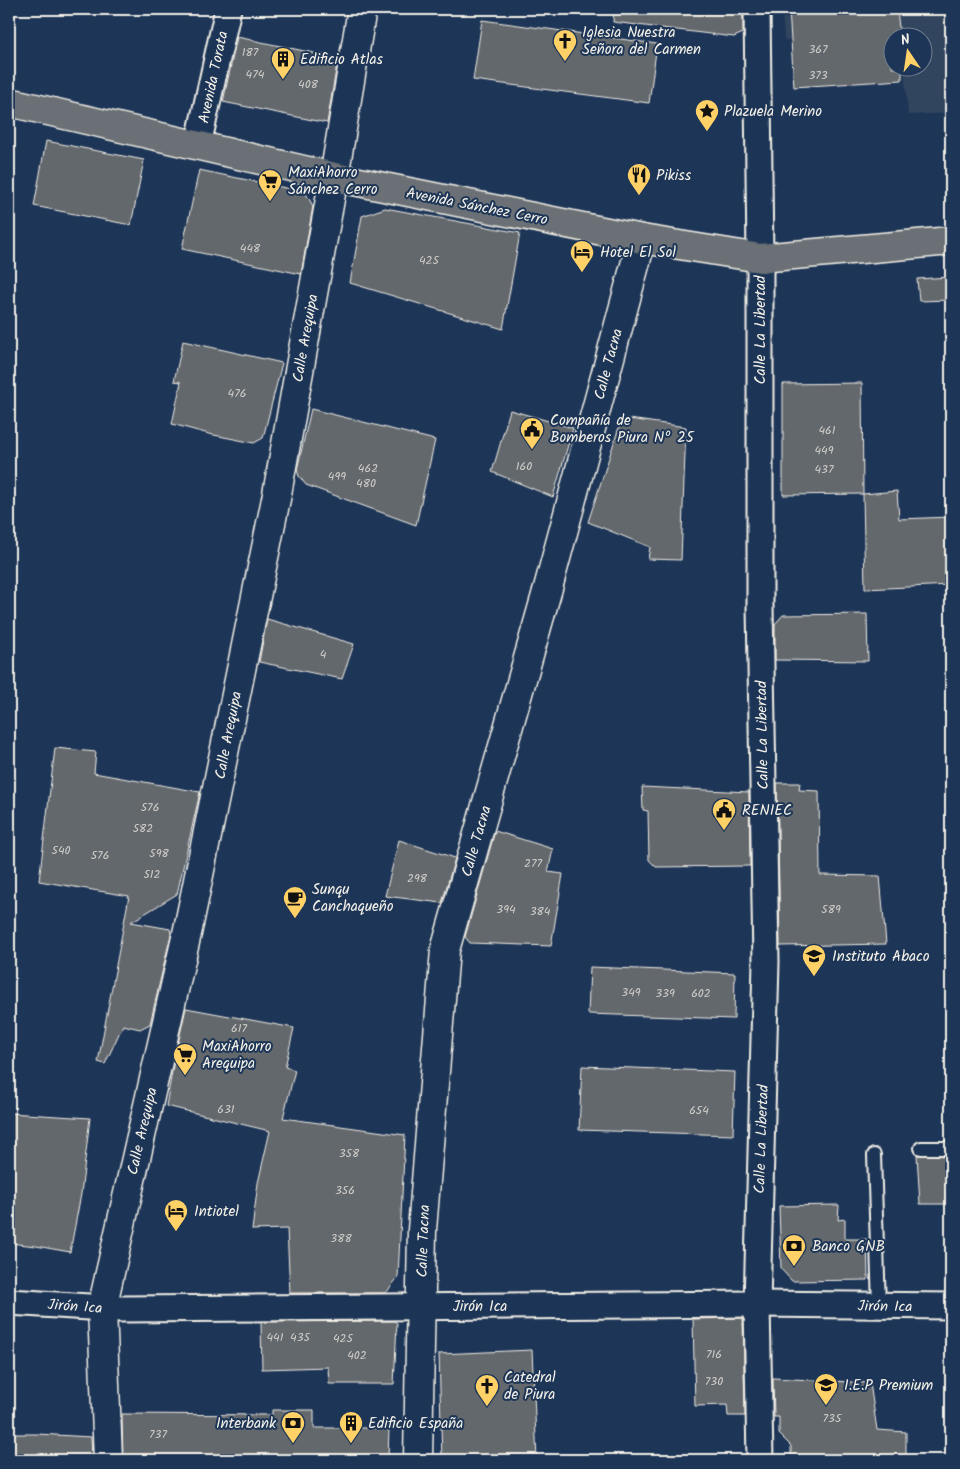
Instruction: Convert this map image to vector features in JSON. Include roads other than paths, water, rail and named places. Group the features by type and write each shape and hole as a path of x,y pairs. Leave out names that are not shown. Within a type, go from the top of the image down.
{"main road":[{"name":"Avenida Sánchez Cerro","path":"9,102 334,177 642,239 760,258 951,241"}],"street":[{"name":"Avenida Torata","path":"198,145 228,9"},
{"name":"Calle Arequipa","path":"108,1460 102,1308 190,919 276,494 334,177 362,9"},
{"name":"Calle La Libertad","path":"756,9 760,258 760,606 766,962 757,1304 760,1460"},
{"name":"Calle Tacna","path":"418,1460 422,1230 445,950 546,597 642,239"},
{"name":"Jirón Ica","path":"9,1302 102,1308 757,1304 951,1306"}],"lane":[{"path":"921,1148 951,1148"},
{"path":"874,1155 879,1306"}],"place":[{"name":"Iglesia Nuestra Señora del Carmen","path":"565,62"},
{"name":"Edificio Atlas","path":"283,80"},
{"name":"Plazuela Merino","path":"707,132"},
{"name":"Pikiss","path":"639,196"},
{"name":"MaxiAhorro Sánchez Cerro","path":"270,202"},
{"name":"Hotel El Sol","path":"582,273"},
{"name":"Compañía de Bomberos Piura Nº 25","path":"532,450"},
{"name":"RENIEC","path":"724,831"},
{"name":"Sunqu Canchaqueño","path":"295,919"},
{"name":"Instituto Abaco","path":"814,977"},
{"name":"MaxiAhorro Arequipa","path":"185,1076"},
{"name":"Intiotel","path":"176,1232"},
{"name":"Banco GNB","path":"794,1267"},
{"name":"I.E.P Premium","path":"826,1406"},
{"name":"Catedral de Piura","path":"487,1407"},
{"name":"Interbank","path":"293,1444"},
{"name":"Edificio España","path":"351,1444"}]}
